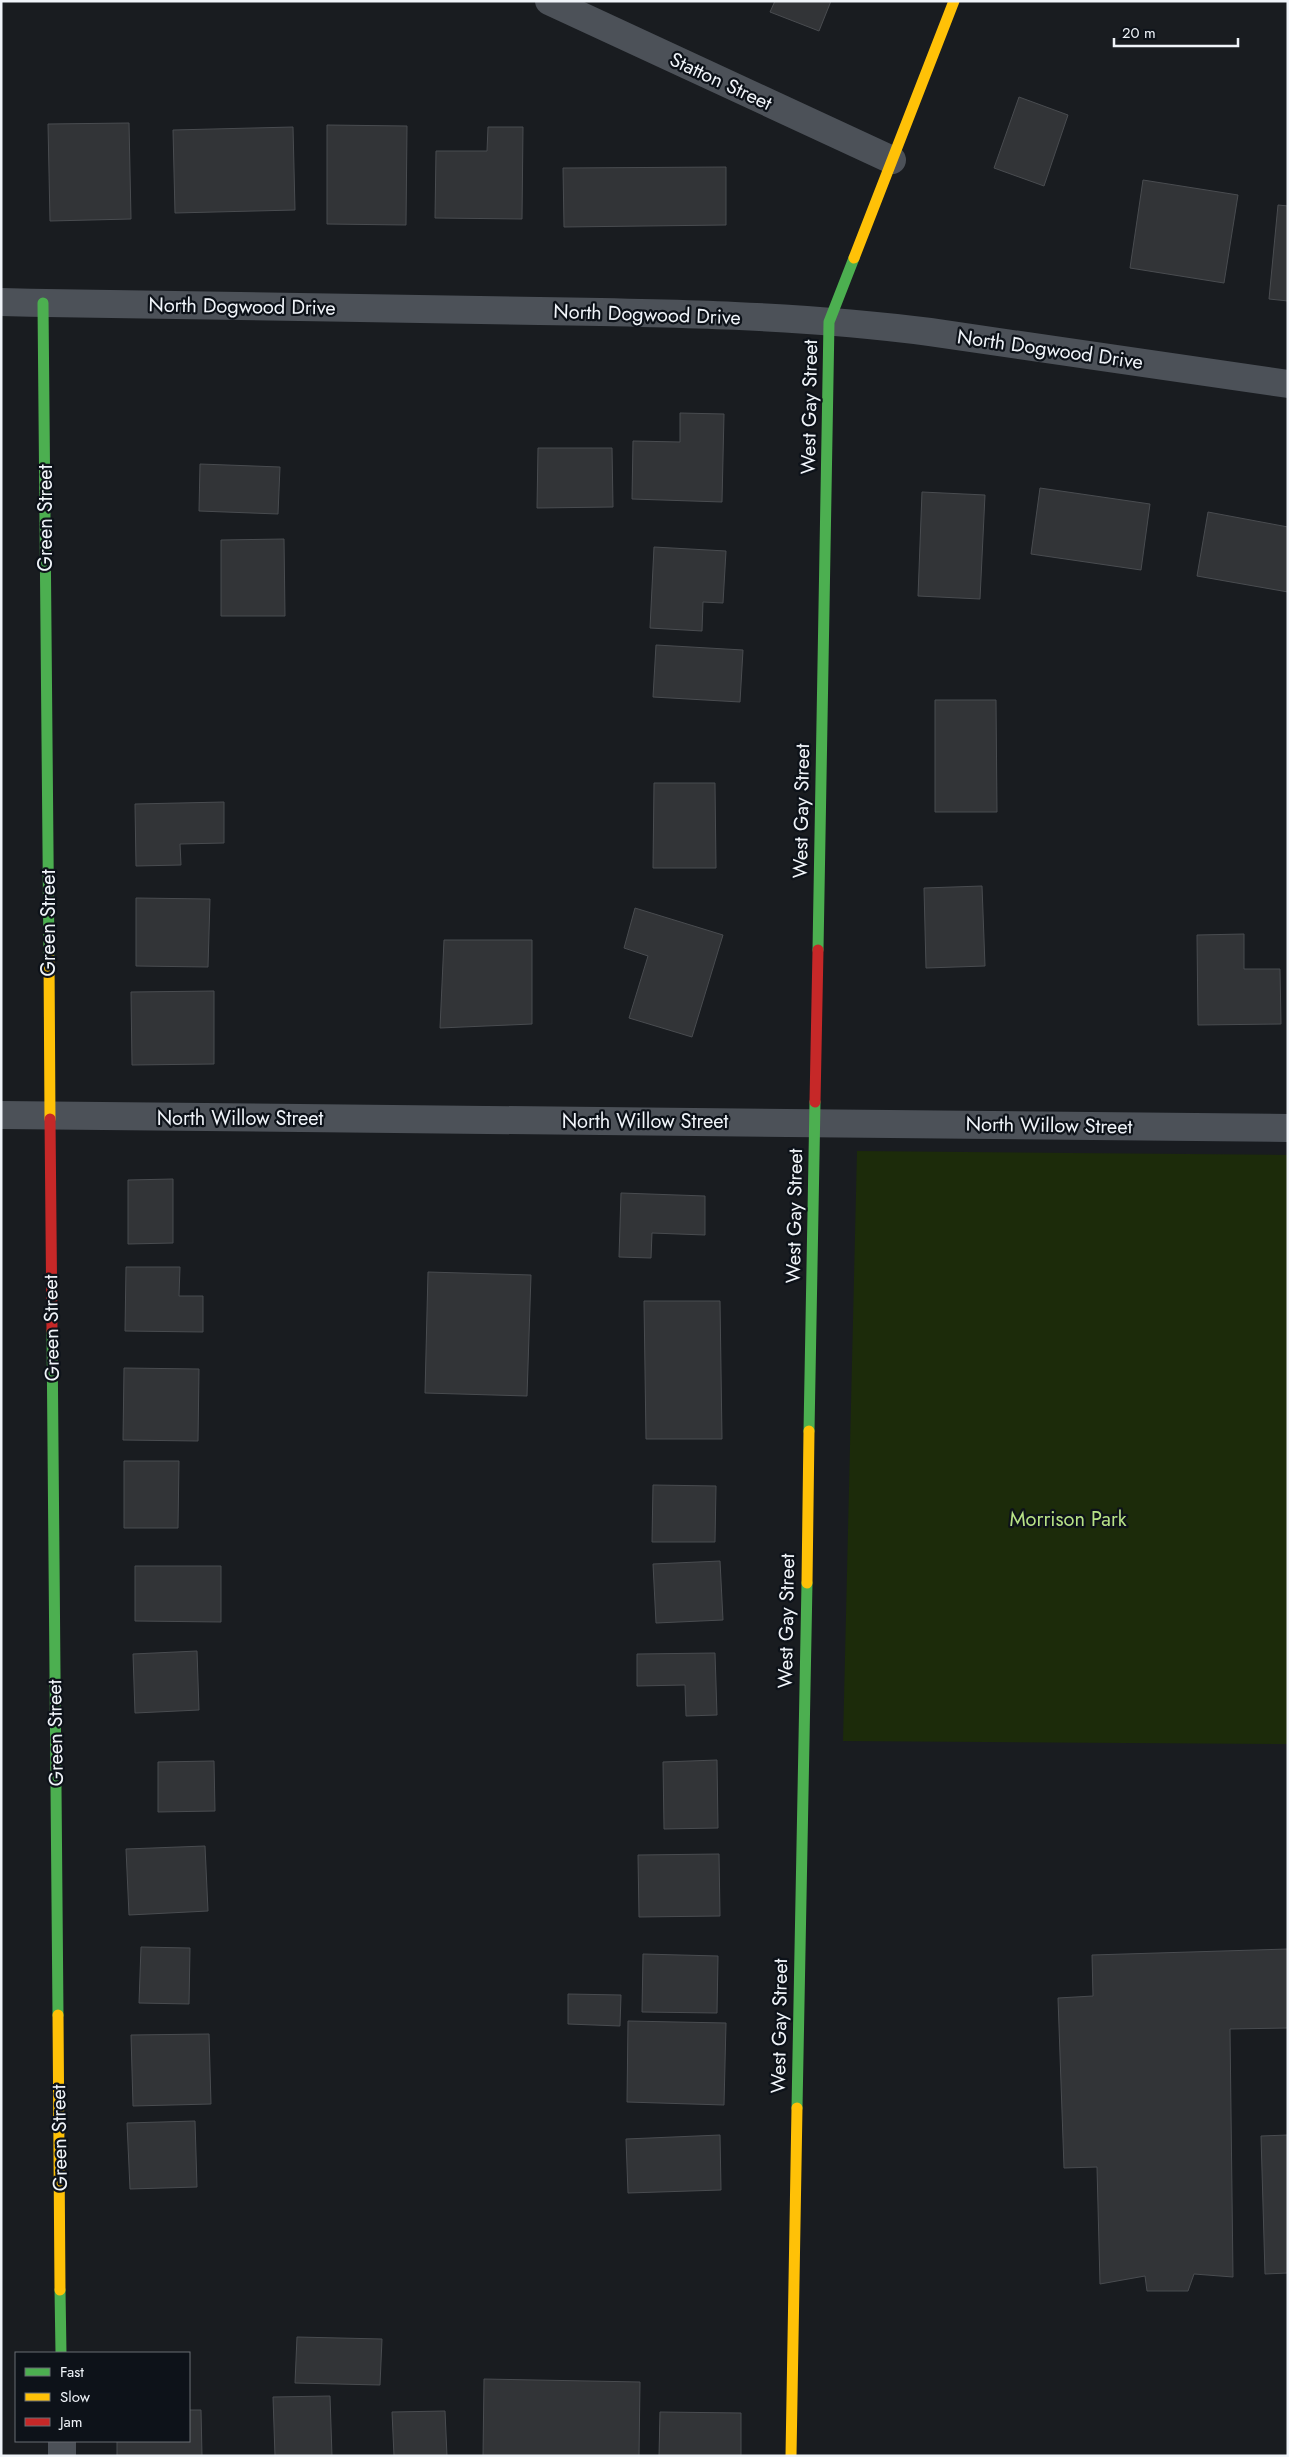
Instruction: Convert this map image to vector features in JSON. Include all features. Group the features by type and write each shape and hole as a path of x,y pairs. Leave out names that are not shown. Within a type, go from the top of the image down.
{"street":[{"name":"Statton Street","path":"549,1 892,160"},
{"name":"West Gay Street","path":"790,2456 829,322 954,1"},
{"name":"North Dogwood Drive","path":"1,302 607,312 730,316 829,322 930,332 1288,384"},
{"name":"Green Street","path":"43,303 61,2352"},
{"name":"North Willow Street","path":"1,1116 814,1122 1288,1128"},
{"path":"62,2442 62,2456"}],"green space":[{"name":"Morrison Park","path":"857,1151 1288,1155 1288,1744 843,1741"}],"building":[{"path":"775,1 831,1 819,31 770,12"},
{"path":"1019,97 1068,115 1044,186 994,168"},
{"path":"129,123 131,219 50,221 48,124"},
{"path":"327,125 407,126 406,225 327,224"},
{"path":"293,127 295,210 175,213 173,130"},
{"path":"488,127 523,127 522,219 435,218 436,151 487,151"},
{"path":"726,167 726,225 564,227 563,168"},
{"path":"1143,180 1238,195 1224,283 1130,268"},
{"path":"1278,205 1288,206 1288,301 1269,299"},
{"path":"680,413 724,414 722,502 632,499 633,441 680,442"},
{"path":"538,448 612,448 613,507 537,508"},
{"path":"200,464 280,467 278,514 199,511"},
{"path":"1040,488 1150,504 1141,570 1031,554"},
{"path":"922,492 985,495 980,599 918,596"},
{"path":"1208,512 1288,527 1288,592 1197,576"},
{"path":"284,539 285,616 221,616 221,540"},
{"path":"654,547 726,551 723,603 703,602 702,631 650,628"},
{"path":"656,645 743,650 740,702 653,697"},
{"path":"935,700 996,700 997,812 935,812"},
{"path":"654,783 715,783 716,868 653,868"},
{"path":"224,802 224,843 180,844 181,865 136,866 135,804"},
{"path":"982,886 985,966 926,968 924,888"},
{"path":"136,898 210,899 208,967 136,966"},
{"path":"635,908 723,935 692,1037 629,1018 648,956 624,948"},
{"path":"1244,934 1244,969 1280,969 1281,1024 1198,1025 1197,935"},
{"path":"444,940 532,940 532,1024 440,1028"},
{"path":"214,991 214,1064 132,1065 131,992"},
{"path":"173,1179 173,1243 128,1244 128,1180"},
{"path":"621,1193 705,1196 705,1235 652,1233 651,1258 619,1257"},
{"path":"126,1267 180,1267 179,1296 203,1296 203,1332 125,1331"},
{"path":"428,1272 531,1275 527,1396 425,1393"},
{"path":"644,1301 720,1301 722,1439 646,1439"},
{"path":"124,1368 199,1369 198,1441 123,1440"},
{"path":"124,1461 179,1461 178,1528 124,1528"},
{"path":"653,1485 716,1486 715,1542 652,1542"},
{"path":"720,1561 723,1620 656,1623 653,1564"},
{"path":"135,1566 221,1566 221,1622 135,1621"},
{"path":"197,1651 199,1710 135,1713 133,1654"},
{"path":"715,1653 717,1715 686,1716 685,1685 637,1686 637,1654"},
{"path":"717,1760 718,1828 664,1829 663,1762"},
{"path":"214,1761 215,1811 158,1812 158,1762"},
{"path":"205,1846 208,1911 129,1915 126,1849"},
{"path":"719,1854 720,1916 639,1917 638,1855"},
{"path":"141,1947 190,1948 189,2004 139,2003"},
{"path":"1288,1949 1288,2028 1230,2029 1233,2277 1194,2274 1188,2291 1147,2291 1145,2276 1100,2284 1097,2167 1064,2168 1058,1998 1093,1996 1092,1955"},
{"path":"643,1954 718,1956 717,2013 642,2012"},
{"path":"568,1994 621,1995 620,2026 568,2024"},
{"path":"628,2021 726,2023 724,2105 627,2102"},
{"path":"209,2034 211,2104 133,2106 131,2035"},
{"path":"195,2121 197,2187 130,2189 127,2123"},
{"path":"720,2135 721,2190 628,2193 626,2139"},
{"path":"1288,2135 1288,2273 1265,2274 1261,2136"},
{"path":"297,2337 382,2339 380,2385 295,2383"},
{"path":"484,2379 640,2382 639,2456 483,2456"},
{"path":"330,2396 332,2456 275,2456 273,2397"},
{"path":"190,2410 201,2410 202,2456 117,2456 117,2442 190,2442"},
{"path":"445,2411 447,2456 394,2456 392,2412"},
{"path":"660,2412 741,2413 741,2456 659,2456"}],"traffic: fast":[{"path":"818,950 829,322 854,258"},
{"path":"43,303 49,958"},
{"path":"809,1431 815,1102"},
{"path":"52,1331 58,2015"},
{"path":"797,2108 807,1583"},
{"path":"60,2290 61,2352"}],"traffic: slow":[{"path":"854,258 954,1"},
{"path":"49,958 50,1119"},
{"path":"807,1583 809,1431"},
{"path":"58,2015 60,2290"},
{"path":"791,2456 797,2108"}],"traffic: jam":[{"path":"815,1102 818,950"},
{"path":"50,1119 52,1331"}]}
